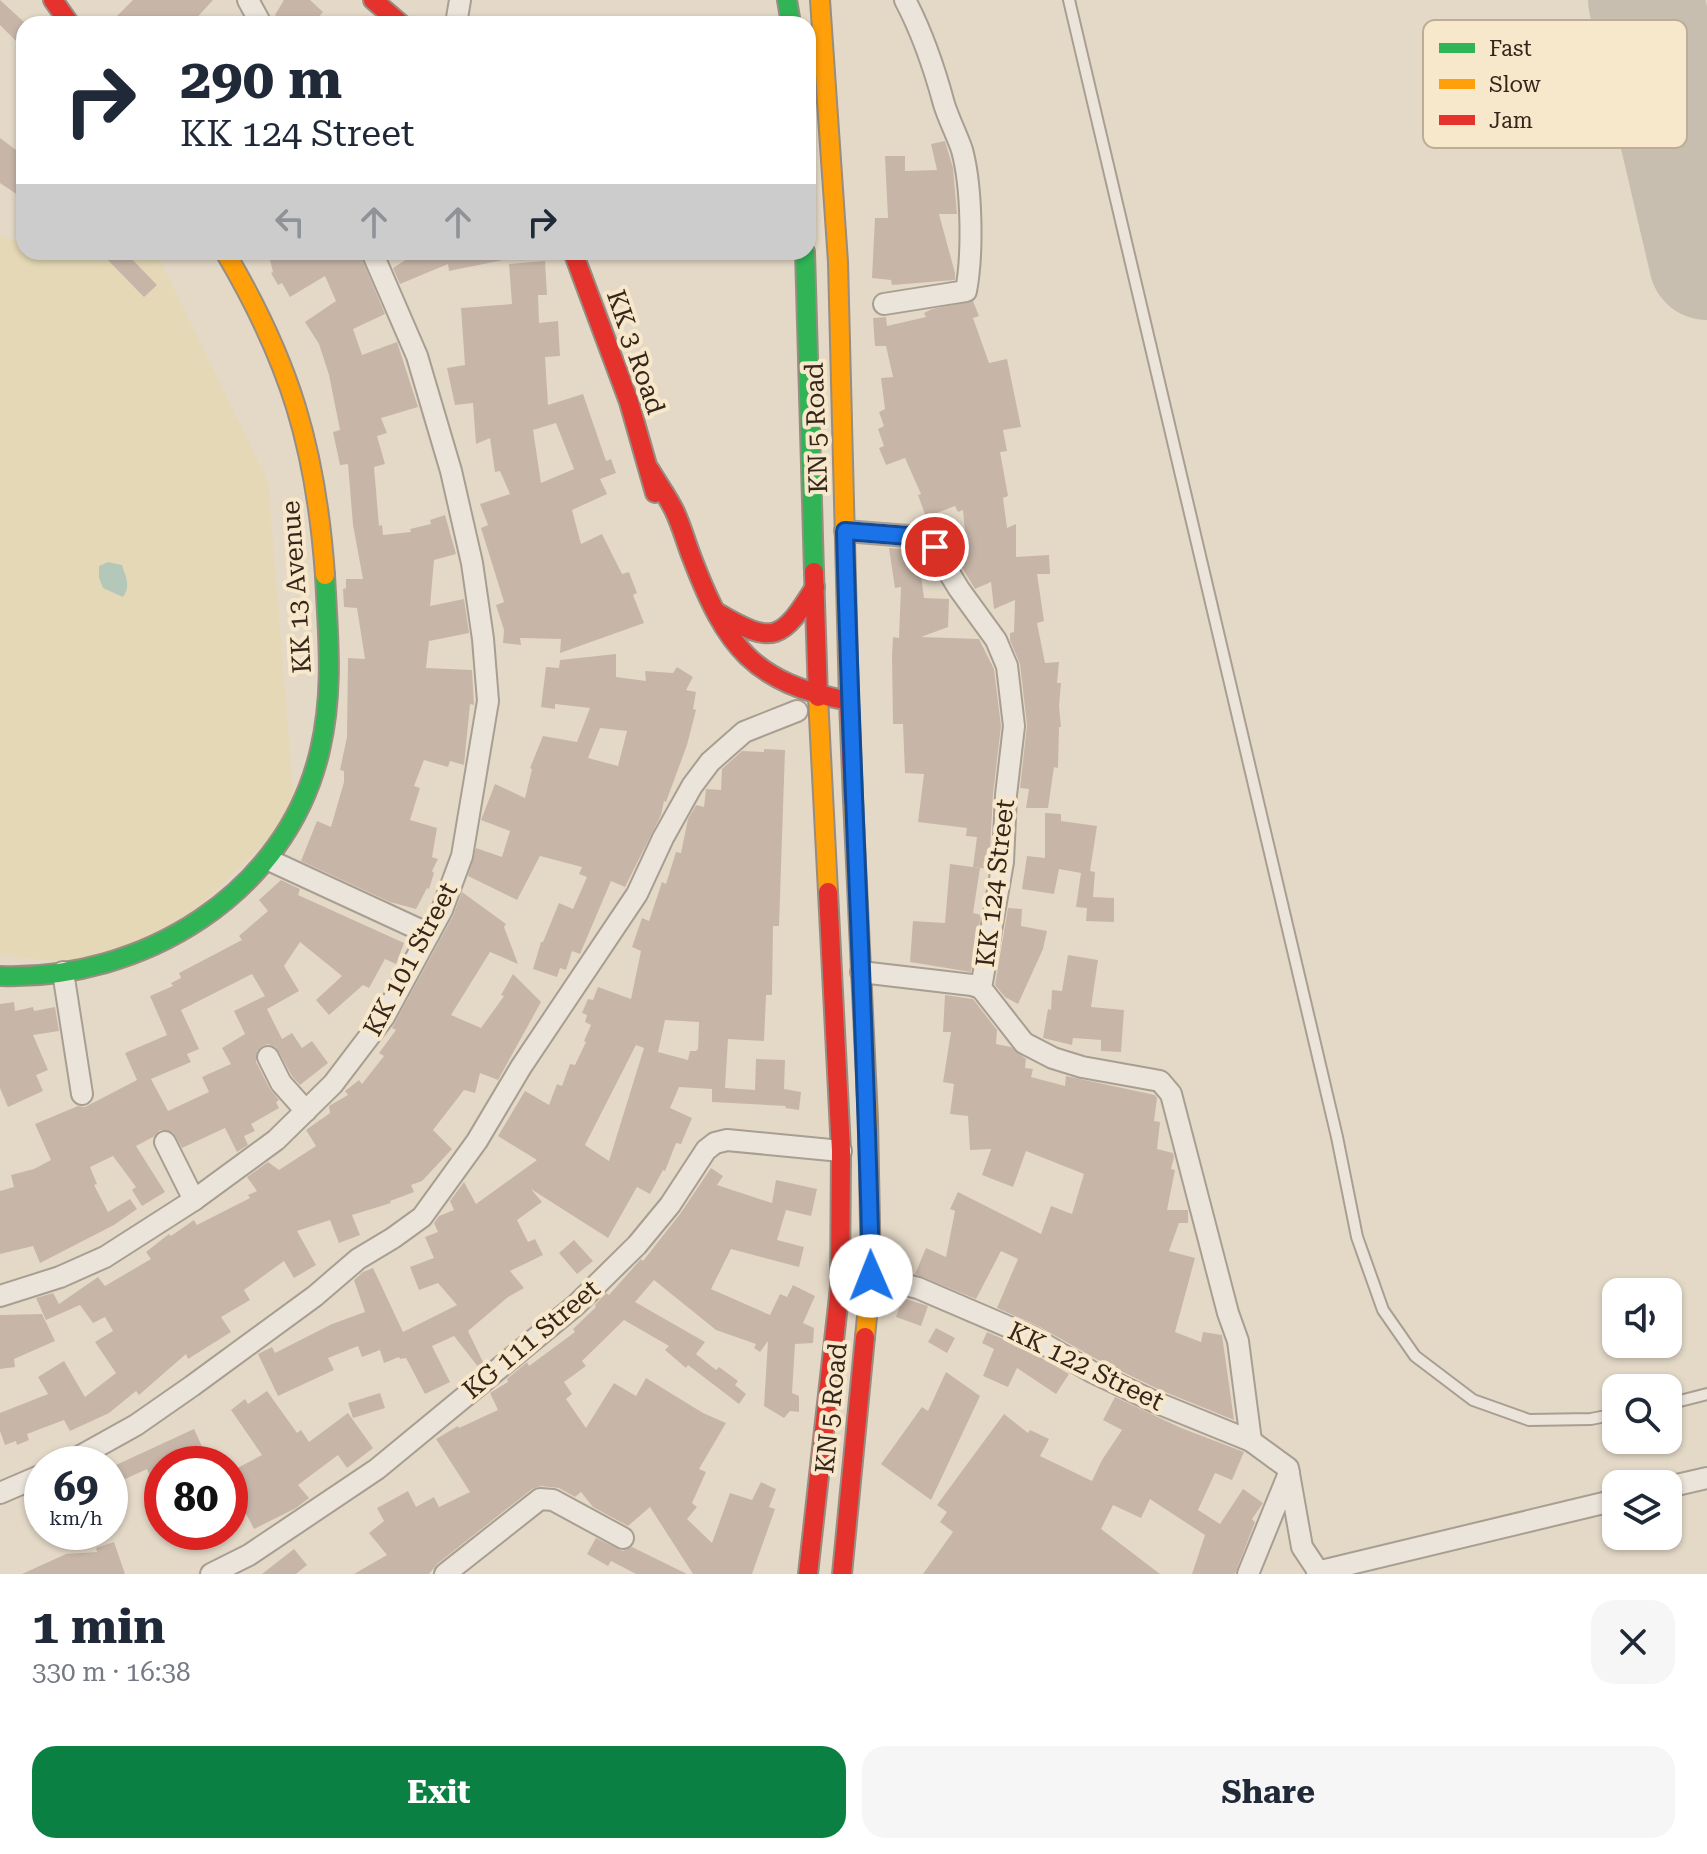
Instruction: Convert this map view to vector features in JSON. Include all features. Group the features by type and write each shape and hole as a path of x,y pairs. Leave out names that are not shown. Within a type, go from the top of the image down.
{"main road":[{"path":"373,0 392,16"},
{"name":"KN 5 Road","path":"820,0 835,229 871,1276 842,1574"},
{"name":"KK 13 Avenue","path":"0,976 44,975 112,960 189,929 224,905 271,861 299,814 324,737 331,657 323,538 313,469 297,402 263,322 229,260"},
{"name":"KK 3 Road","path":"576,260 650,470"},
{"name":"KN 5 Road","path":"805,260 818,697 841,1151 840,1287 808,1574"},
{"path":"650,470 675,512 715,611 730,637 760,671 784,684 818,697 849,701"},
{"path":"650,470 660,518 685,588 729,664"},
{"path":"715,611 744,630 770,636 789,628 815,587"},
{"path":"770,698 819,719 851,722"}],"street":[{"path":"884,304 966,291 970,266 969,187 962,150 929,49 905,0"},
{"name":"KK 101 Street","path":"0,1296 60,1277 105,1257 194,1200 276,1140 333,1084 384,1017 442,910 465,842 488,701 483,639 472,563 451,471 417,356 375,260"},
{"name":"KK 124 Street","path":"845,531 929,540 996,640 1007,666 1014,726 1006,795 1003,862 981,988 1024,1043 1053,1058 1082,1067 1160,1081 1171,1094 1238,1341 1251,1441"},
{"path":"98,1446 136,1425 205,1378 315,1296 358,1259 422,1217 477,1141 521,1067 637,894 680,806 701,774 744,732 797,711"},
{"path":"271,861 429,934"},
{"path":"63,972 82,1094"},
{"path":"861,972 981,988"},
{"path":"268,1057 281,1083 306,1111"},
{"name":"KG 111 Street","path":"211,1574 249,1555 377,1469 576,1305 637,1245 670,1205 706,1150 715,1143 727,1140 841,1151"},
{"path":"165,1142 194,1200"},
{"name":"KK 122 Street","path":"871,1276 918,1288 1032,1337 1092,1372 1155,1402 1251,1441 1288,1468 1289,1473"},
{"path":"1289,1473 1302,1547 1318,1573 1602,1503"},
{"path":"1248,1574 1289,1473"},
{"path":"1682,1484 1707,1478"},
{"path":"0,1493 24,1483"},
{"path":"445,1574 540,1499 553,1500 623,1538"}],"lane":[{"path":"1069,0 1329,1105 1357,1237 1383,1310 1415,1356 1473,1400 1529,1420 1602,1417"},
{"path":"1682,1400 1707,1394"}],"shaded area":[{"path":"0,236 16,240 16,260 160,260 268,482 295,814 133,970 0,955"},
{"path":"108,562 122,565 127,586 123,597 103,588 99,566"}],"building":[{"path":"0,0 17,16 16,41 0,25"},
{"path":"133,0 213,0 198,16 117,16"},
{"path":"284,0 310,0 323,12 320,16 275,15"},
{"path":"0,138 16,150 16,194 0,183"},
{"path":"945,141 953,168 957,214 939,214 955,280 892,285 891,280 872,278 875,218 888,218 885,156 905,156 905,171 937,170 931,144"},
{"path":"108,260 133,260 157,285 144,297"},
{"path":"270,260 362,260 385,314 353,329 362,355 397,342 418,407 381,418 387,433 377,436 385,464 374,467 379,526 382,525 383,535 411,532 410,529 431,524 430,520 445,515 456,554 434,560 430,606 464,599 469,633 429,641 426,668 472,670 474,705 470,704 464,765 450,761 448,767 424,760 414,786 420,788 410,820 437,828 432,857 438,859 429,889 416,909 390,902 301,861 317,821 331,827 344,782 344,771 340,770 347,737 348,658 365,659 357,608 344,607 343,589 346,588 346,579 363,579 353,525 348,464 340,465 333,432 340,430 329,375 319,344 305,322 336,301 325,276 290,297 282,283 278,285"},
{"path":"405,260 503,260 449,271 448,264 400,284 393,268"},
{"path":"545,261 547,295 538,295 539,323 558,321 560,356 545,357 548,405 583,394 606,461 611,459 616,473 600,479 607,494 572,510 581,544 602,534 622,574 629,572 637,593 633,595 644,623 560,653 561,639 520,638 521,645 503,643 504,630 496,605 504,602 481,528 488,525 480,504 510,494 500,471 495,472 490,438 476,444 473,403 455,405 447,368 465,365 461,308 512,304 509,264","holes":["556,423 574,469 541,483 533,430"]},
{"path":"973,301 979,316 973,318 989,363 1007,359 1021,427 1003,430 1007,451 1000,452 1008,496 1003,498 1007,528 1016,524 1016,557 1049,555 1050,574 1037,574 1044,621 1037,623 1045,663 1059,662 1057,683 1061,683 1061,727 1058,768 1054,767 1048,808 1026,808 1029,789 1020,788 1027,725 1020,664 1010,640 1010,633 1014,632 1015,600 994,609 991,582 975,589 949,546 966,542 963,510 958,512 955,506 926,517 918,495 921,494 905,458 886,465 879,448 884,446 878,429 884,426 879,412 885,409 881,378 893,377 886,346 875,346 873,318 886,317 887,326 926,317 924,313 932,309"},
{"path":"889,548 903,549 904,555 918,553 924,598 949,599 948,627 921,637 979,639 994,669 1001,726 989,869 973,867 977,837 966,836 967,828 918,822 924,774 905,773 903,724 893,724 893,637 899,638 901,587 895,588"},
{"path":"616,654 616,677 646,681 645,671 673,673 677,667 693,677 686,690 696,692 693,709 696,710 687,745 661,815 625,887 611,881 580,954 572,951 566,970 560,968 557,977 533,969 541,942 559,903 573,909 587,877 579,874 582,867 540,856 517,900 468,876 476,848 502,857 510,831 481,820 495,784 525,798 530,768 543,736 577,742 590,708 555,704 555,709 541,707 546,667 559,668 560,660","holes":["600,728 627,731 618,766 588,758"]},
{"path":"764,749 785,750 779,926 773,926 772,995 766,995 764,1041 728,1039 725,1088 755,1090 756,1059 785,1060 784,1089 801,1092 799,1110 786,1106 712,1102 712,1089 679,1087 670,1108 692,1118 681,1144 676,1143 665,1171 650,1194 637,1187 608,1238 531,1189 542,1202 517,1220 528,1242 535,1239 543,1255 510,1271 524,1288 508,1297 468,1331 484,1364 479,1368 454,1336 432,1346 450,1382 425,1394 406,1358 399,1357 384,1363 380,1350 362,1357 358,1346 328,1358 334,1370 278,1396 258,1354 272,1347 275,1353 332,1324 365,1312 354,1280 363,1272 373,1268 403,1332 457,1305 438,1283 419,1290 410,1267 434,1258 425,1237 438,1232 434,1223 439,1216 454,1210 450,1201 464,1182 476,1204 537,1160 498,1136 525,1091 549,1105 557,1084 562,1086 570,1064 575,1065 586,1042 591,1025 585,1022 587,1015 582,1013 588,999 593,1000 598,987 631,999 641,951 632,947 642,918 649,921 676,852 681,853 688,819 696,805 704,807 706,789 721,790 722,769 742,751 764,752","holes":["665,1020 699,1022 698,1049 690,1051 688,1060 658,1052","636,1045 644,1048 609,1161 585,1145"]},
{"path":"1045,813 1061,814 1061,821 1097,826 1090,871 1095,872 1093,897 1114,898 1114,922 1086,921 1087,908 1076,907 1081,873 1059,869 1054,894 1022,889 1027,856 1045,858"},
{"path":"950,864 980,868 973,913 981,915 971,972 910,962 913,921 945,923"},
{"path":"281,880 300,889 298,895 404,943 396,964 385,959 369,988 363,985 329,1015 316,1000 342,976 300,942 284,966 299,991 267,1009 282,1039 292,1033 302,1048 312,1041 328,1063 300,1085 276,1047 268,1044 262,1046 257,1051 256,1062 279,1100 276,1102 279,1108 251,1124 255,1131 244,1136 248,1145 237,1152 225,1128 182,1148 173,1132 160,1130 136,1146 165,1192 142,1206 132,1190 136,1187 113,1156 90,1167 97,1184 94,1185 108,1212 130,1199 137,1209 114,1225 40,1263 33,1246 0,1254 0,1191 14,1187 11,1175 34,1169 51,1160 35,1124 78,1106 85,1107 137,1080 125,1053 167,1035 150,996 173,986 171,983 181,978 179,973 242,940 239,936 268,911 259,900","holes":["252,974 265,996 234,1011 245,1034 222,1048 231,1064 202,1077 209,1092 168,1111 151,1079 191,1062 187,1054 199,1049 181,1010"]},
{"path":"462,892 506,924 504,927 518,964 490,952 451,1015 481,1028 504,996 501,995 513,974 541,1002 498,1080 480,1073 475,1093 464,1090 433,1130 452,1149 422,1181 411,1185 414,1192 352,1215 360,1235 339,1243 330,1220 297,1231 316,1265 294,1278 284,1261 244,1290 250,1300 221,1317 231,1332 188,1359 186,1354 139,1395 136,1391 109,1413 70,1431 64,1420 27,1434 29,1440 17,1445 16,1441 5,1445 0,1431 0,1413 48,1394 38,1377 64,1361 85,1397 116,1373 95,1342 113,1331 105,1317 93,1323 80,1305 46,1320 36,1298 53,1293 59,1304 98,1277 105,1286 151,1259 146,1252 169,1234 171,1236 194,1220 197,1225 250,1198 248,1195 257,1191 247,1177 268,1162 279,1170 316,1146 306,1130 330,1113 329,1106 348,1095 345,1091 359,1080 362,1084 384,1056 379,1053 396,1030 392,1028 453,916"},
{"path":"1008,908 1022,909 1021,926 1047,931 1043,949 1018,1004 1005,997 995,985"},
{"path":"1068,955 1098,960 1091,1007 1124,1010 1121,1052 1101,1051 1101,1040 1073,1038 1072,1045 1043,1038 1048,1009 1051,1010 1052,990 1062,991"},
{"path":"945,995 973,999 997,1030 996,1044 1011,1047 1026,1059 1025,1068 1033,1069 1031,1077 1065,1086 1066,1076 1155,1095 1154,1121 1160,1122 1157,1149 1173,1153 1174,1157 1171,1169 1175,1170 1167,1210 1188,1210 1188,1223 1179,1223 1169,1251 1195,1258 1175,1332 1201,1342 1203,1332 1222,1335 1234,1420 1160,1390 997,1308 1018,1259 1001,1251 976,1299 915,1274 926,1248 946,1257 955,1211 950,1209 958,1192 1041,1234 1051,1206 1072,1214 1084,1174 1026,1151 1013,1187 982,1175 991,1149 970,1150 968,1116 950,1114 954,1084 943,1082 951,1032 943,1032"},
{"path":"14,1002 15,1011 55,1007 59,1031 33,1035 48,1070 36,1075 43,1091 8,1107 0,1088 0,1004"},
{"path":"711,1168 723,1176 717,1185 772,1203 776,1180 817,1189 811,1216 786,1210 777,1240 804,1247 799,1267 731,1249 711,1289 770,1315 780,1294 787,1297 793,1285 815,1296 803,1323 814,1328 813,1343 795,1344 792,1393 799,1396 799,1412 790,1411 784,1418 764,1406 768,1341 760,1352 754,1348 756,1344 716,1330 654,1280 635,1302 705,1342 696,1354 716,1370 719,1367 738,1381 735,1385 746,1394 739,1404 688,1365 686,1368 665,1350 669,1346 624,1320 582,1361 586,1366 564,1382 572,1394 566,1399 586,1428 614,1383 636,1396 646,1378 703,1413 726,1423 699,1469 706,1472 692,1503 697,1507 687,1519 712,1543 730,1493 752,1500 761,1482 776,1489 769,1507 775,1509 752,1574 693,1574 650,1507 628,1526 593,1507 581,1492 575,1497 559,1488 541,1486 532,1489 437,1564 429,1574 354,1574 387,1555 369,1533 384,1521 377,1508 408,1491 416,1507 434,1497 439,1507 470,1492 436,1439 458,1426 498,1410 490,1393 508,1382 507,1379 527,1362 529,1366 575,1332 573,1329 606,1293 609,1295 641,1259 643,1261"},
{"path":"574,1240 593,1261 577,1274 559,1253"},
{"path":"903,1298 928,1306 921,1326 896,1317"},
{"path":"42,1314 55,1341 14,1359 15,1367 0,1369 0,1315"},
{"path":"936,1328 955,1338 947,1353 928,1342"},
{"path":"987,1332 1026,1349 1069,1374 1056,1394 1017,1368 1008,1387 983,1376 994,1349 982,1343"},
{"path":"946,1372 980,1396 931,1500 881,1464 922,1407 928,1411"},
{"path":"267,1391 297,1433 301,1430 309,1442 348,1413 373,1448 347,1468 338,1455 298,1485 309,1498 254,1529 248,1518 248,1462 262,1455 231,1410 245,1399 248,1404"},
{"path":"380,1393 385,1408 353,1418 348,1403"},
{"path":"1115,1397 1181,1428 1244,1452 1232,1480 1215,1473 1198,1510 1220,1524 1243,1489 1263,1503 1252,1519 1255,1522 1235,1574 1192,1574 1205,1535 1150,1499 1141,1518 1113,1505 1101,1529 1160,1574 923,1574 953,1532 940,1522 947,1512 937,1505 1004,1414 1028,1433 1030,1430 1049,1439 1040,1456 1092,1481 1122,1430 1103,1420"},
{"path":"194,1429 202,1446 157,1446"},
{"path":"144,1452 144,1470 128,1478 128,1459"},
{"path":"596,1538 623,1551 632,1547 687,1574 636,1574 611,1561 608,1566 587,1554"},
{"path":"294,1549 307,1565 296,1574 262,1574"},
{"path":"117,1550 125,1574 22,1574 66,1554"}],"runway":[{"path":"1646,0 1651,20"},
{"path":"1680,148 1707,262"}],"traffic: fast":[{"path":"787,0 790,16"},
{"path":"805,260 814,572"},
{"path":"0,976 53,974 105,963 155,945 201,919 242,886 276,847 303,801 324,728 329,663 325,575"}],"traffic: slow":[{"path":"820,0 838,262 849,701"},
{"path":"230,260 267,331 296,407 315,486 325,575"},
{"path":"818,697 828,892"},
{"path":"853,799 868,1120 871,1276 865,1337"}],"traffic: jam":[{"path":"53,0 64,16"},
{"path":"373,0 392,16"},
{"path":"576,260 629,402 655,493"},
{"path":"650,470 675,512 705,589 731,638 747,656 789,684 849,701 853,799"},
{"path":"814,572 818,697"},
{"path":"718,613 752,630 775,632 794,618 815,587"},
{"path":"808,1574 840,1287 841,1151 828,892"},
{"path":"842,1574 865,1337"}],"route":[{"path":"871,1276 868,1120 849,701 845,531 921,537 935,547"}]}
